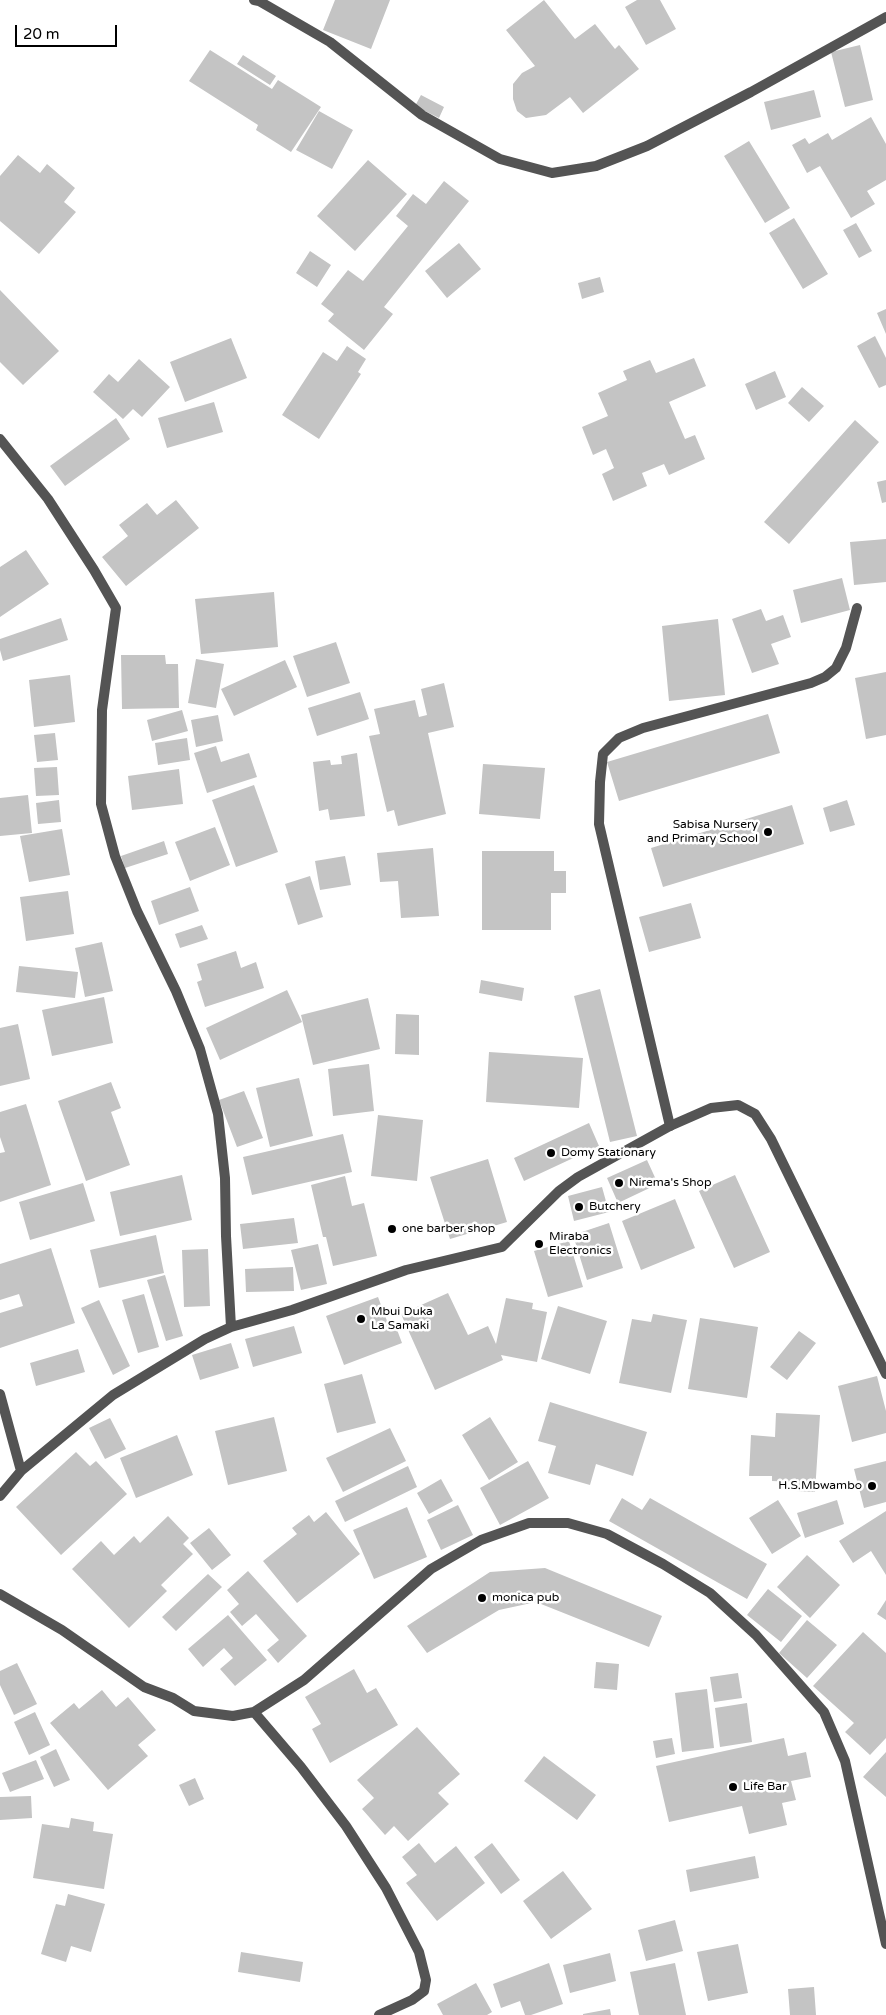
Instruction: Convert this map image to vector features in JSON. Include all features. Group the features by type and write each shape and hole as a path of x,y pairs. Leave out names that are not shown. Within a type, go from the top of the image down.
{"street":[{"path":"254,0 259,1 330,42 431,120 500,159 552,173 596,166 646,146 751,92 886,17"},
{"path":"0,439 48,499 116,608 102,710 101,804 114,856 137,912 176,991 200,1049 218,1114 225,1178 231,1327"},
{"path":"670,1126 599,824 603,754 620,738 643,728 811,684 825,677 836,668 846,648 856,608"},
{"path":"0,1496 21,1471 113,1394 177,1355 231,1327 292,1310 406,1270 502,1247 559,1190 571,1181 670,1126 711,1108 738,1104 755,1114 771,1139 886,1374"},
{"path":"0,1394 21,1471"},
{"path":"0,1594 62,1630 144,1686 172,1698 194,1711 233,1716 254,1712 304,1680 431,1568 481,1540 529,1523 568,1523 607,1534 663,1564 710,1593 756,1635 824,1712 845,1761 886,1944"},
{"path":"254,1712 301,1767 346,1826 386,1888 419,1952 426,1980 424,1991 412,2000 379,2015"}],"building":[{"path":"335,0 390,0 371,49 323,30"},
{"path":"544,0 575,39 595,24 615,49 619,45 639,69 583,113 570,97 546,115 526,118 517,111 513,99 513,84 522,73 535,66 506,30"},
{"path":"637,0 660,0 676,29 646,45 625,7"},
{"path":"860,45 873,100 845,107 831,52"},
{"path":"210,50 272,89 278,80 321,107 291,152 256,130 258,125 189,81"},
{"path":"243,55 276,76 270,85 237,64"},
{"path":"814,90 821,117 771,130 764,102"},
{"path":"421,95 444,107 439,118 415,106"},
{"path":"319,111 353,130 332,169 296,150"},
{"path":"871,117 886,144 886,180 867,191 875,204 851,218 820,166 807,173 792,145 805,138 809,144 828,133 832,140"},
{"path":"749,141 790,208 765,223 724,156"},
{"path":"18,155 40,173 47,164 75,188 64,202 76,212 39,254 0,221 0,176"},
{"path":"368,160 407,194 355,251 317,216"},
{"path":"444,181 469,201 384,307 393,314 364,350 328,321 334,314 321,304 348,270 363,281 408,226 396,216 413,194 426,204"},
{"path":"794,218 828,274 803,289 769,233"},
{"path":"856,223 872,251 859,258 843,230"},
{"path":"459,243 481,269 447,298 425,271"},
{"path":"310,251 331,265 317,287 296,273"},
{"path":"600,277 604,292 582,299 578,283"},
{"path":"0,290 59,351 23,385 0,362"},
{"path":"886,309 886,334 877,313"},
{"path":"875,336 886,358 886,385 879,388 857,346"},
{"path":"231,338 247,378 185,402 170,362"},
{"path":"347,346 366,359 358,372 361,374 319,439 282,415 323,352 337,361"},
{"path":"694,358 706,386 669,402 685,439 695,435 705,459 669,475 664,464 642,473 647,486 613,501 602,474 614,468 606,449 593,455 582,427 608,416 598,393 627,380 623,371 650,360 656,373"},
{"path":"139,359 170,387 142,417 133,409 123,419 93,392 109,374 118,382"},
{"path":"775,371 786,397 756,410 745,384"},
{"path":"802,387 824,406 809,422 788,403"},
{"path":"214,402 223,432 167,448 158,418"},
{"path":"116,418 130,439 65,486 50,466"},
{"path":"855,420 879,442 789,544 764,522"},
{"path":"886,480 886,502 882,503 877,482"},
{"path":"176,500 199,528 126,586 102,557 128,536 119,525 147,503 157,515"},
{"path":"886,539 886,582 854,585 850,542"},
{"path":"26,550 49,584 0,617 0,567"},
{"path":"842,578 850,610 801,623 793,590"},
{"path":"274,592 278,647 201,654 195,599"},
{"path":"761,609 766,621 783,615 791,637 771,644 779,664 752,673 732,619"},
{"path":"61,618 68,640 3,661 0,639"},
{"path":"718,619 725,695 669,701 662,626"},
{"path":"336,642 350,683 307,697 293,656"},
{"path":"121,655 165,655 166,664 178,664 179,708 122,709"},
{"path":"196,659 224,664 216,708 188,703"},
{"path":"285,660 297,687 234,716 221,689"},
{"path":"886,672 886,735 866,739 855,678"},
{"path":"70,675 75,722 34,727 29,680"},
{"path":"444,683 454,727 428,733 446,814 398,826 394,810 387,812 369,736 380,734 374,709 415,700 419,717 427,715 421,689"},
{"path":"360,692 369,719 317,736 308,708"},
{"path":"182,710 188,731 152,741 147,720"},
{"path":"768,714 780,753 619,801 607,762"},
{"path":"218,715 223,741 196,747 191,720"},
{"path":"55,733 58,760 37,762 34,735"},
{"path":"187,738 190,760 158,765 155,743"},
{"path":"216,746 221,762 249,753 257,777 207,793 194,753"},
{"path":"357,753 365,816 330,820 328,809 319,811 313,762 330,760 331,765 342,764 341,756"},
{"path":"483,764 545,768 540,819 479,814"},
{"path":"57,767 59,795 36,796 34,768"},
{"path":"179,769 183,804 132,810 128,776"},
{"path":"254,785 278,852 236,867 212,800"},
{"path":"28,795 32,833 0,836 0,798"},
{"path":"59,800 61,822 38,824 36,803"},
{"path":"847,800 855,825 830,832 823,808"},
{"path":"792,805 804,844 663,887 651,848"},
{"path":"215,827 230,865 190,881 175,842"},
{"path":"62,829 70,875 29,882 20,836"},
{"path":"164,841 168,854 125,868 121,856"},
{"path":"433,848 439,916 401,918 398,881 380,882 377,853"},
{"path":"482,851 554,851 554,871 566,871 566,893 551,893 551,930 482,930"},
{"path":"345,856 351,885 320,890 315,861"},
{"path":"310,876 323,917 298,925 285,884"},
{"path":"190,887 199,911 159,925 151,901"},
{"path":"68,891 74,934 26,941 20,897"},
{"path":"691,903 701,938 649,952 639,917"},
{"path":"202,925 208,939 180,948 175,934"},
{"path":"102,942 113,991 85,997 75,948"},
{"path":"236,951 241,968 256,962 264,988 205,1007 197,982 202,980 197,964"},
{"path":"19,966 78,972 75,998 16,992"},
{"path":"481,980 524,988 522,1001 479,993"},
{"path":"600,989 637,1136 610,1142 574,996"},
{"path":"287,990 302,1022 220,1060 206,1028"},
{"path":"104,997 113,1043 52,1056 42,1010"},
{"path":"368,998 380,1049 313,1065 301,1015"},
{"path":"396,1014 419,1015 419,1055 395,1054"},
{"path":"18,1024 30,1079 0,1086 0,1028"},
{"path":"489,1052 583,1058 579,1108 486,1102"},
{"path":"369,1064 374,1111 333,1116 328,1069"},
{"path":"299,1078 313,1136 270,1147 256,1088"},
{"path":"111,1082 121,1108 111,1112 130,1165 86,1181 58,1101"},
{"path":"244,1091 263,1138 237,1147 219,1100"},
{"path":"26,1104 51,1185 0,1202 0,1153 5,1152 0,1137 0,1112"},
{"path":"378,1115 423,1120 417,1181 371,1176"},
{"path":"589,1123 599,1146 524,1181 514,1158"},
{"path":"343,1134 352,1172 252,1195 243,1157"},
{"path":"488,1159 507,1222 450,1239 430,1177"},
{"path":"647,1160 658,1184 618,1203 607,1178"},
{"path":"182,1175 192,1220 120,1236 110,1192"},
{"path":"735,1175 770,1252 734,1268 699,1191"},
{"path":"345,1176 352,1206 364,1203 377,1256 333,1266 326,1237 323,1237 311,1185"},
{"path":"83,1183 95,1221 30,1240 19,1202"},
{"path":"602,1187 609,1212 574,1221 568,1196"},
{"path":"675,1199 695,1248 641,1270 622,1221"},
{"path":"294,1218 298,1243 243,1249 240,1224"},
{"path":"609,1223 623,1268 587,1280 573,1235"},
{"path":"156,1235 164,1273 99,1288 90,1250"},
{"path":"569,1241 583,1287 548,1297 534,1251"},
{"path":"318,1244 327,1284 301,1290 291,1250"},
{"path":"51,1248 75,1323 0,1348 0,1313 23,1306 19,1294 0,1300 0,1264"},
{"path":"208,1249 210,1306 184,1307 182,1250"},
{"path":"293,1267 294,1291 246,1292 245,1269"},
{"path":"165,1275 183,1336 166,1341 147,1280"},
{"path":"448,1293 468,1335 488,1326 496,1344 506,1298 533,1303 532,1309 547,1312 537,1362 501,1355 503,1360 435,1390 401,1314"},
{"path":"144,1294 159,1347 138,1353 122,1300"},
{"path":"378,1297 387,1321 393,1319 402,1343 344,1365 326,1316"},
{"path":"99,1300 130,1366 113,1375 81,1308"},
{"path":"558,1306 607,1321 590,1374 541,1359"},
{"path":"653,1314 687,1320 671,1393 619,1383 632,1319 651,1322"},
{"path":"700,1318 758,1327 747,1398 688,1389"},
{"path":"294,1326 302,1353 253,1367 245,1339"},
{"path":"799,1331 816,1343 787,1380 770,1367"},
{"path":"231,1343 239,1368 200,1380 192,1355"},
{"path":"78,1349 85,1372 36,1386 30,1363"},
{"path":"362,1374 376,1423 337,1433 324,1384"},
{"path":"877,1376 886,1411 886,1433 852,1442 838,1386"},
{"path":"550,1402 647,1432 633,1476 596,1464 590,1485 548,1473 556,1446 538,1441"},
{"path":"776,1413 820,1415 815,1492 796,1491 796,1482 772,1481 772,1476 749,1476 751,1435 775,1437"},
{"path":"274,1417 287,1471 228,1485 215,1431"},
{"path":"490,1417 518,1462 489,1480 462,1435"},
{"path":"110,1418 126,1449 105,1459 89,1428"},
{"path":"390,1428 406,1461 343,1492 326,1458"},
{"path":"177,1435 193,1475 136,1498 120,1458"},
{"path":"76,1452 90,1466 96,1461 127,1494 61,1555 16,1507"},
{"path":"528,1461 549,1498 500,1525 480,1488"},
{"name":"H.S.Mbwambo","path":"886,1461 886,1502 864,1508 854,1469"},
{"path":"408,1466 417,1487 345,1522 335,1501"},
{"path":"441,1479 453,1501 429,1514 417,1493"},
{"path":"622,1498 642,1510 650,1498 767,1564 747,1599 609,1521"},
{"path":"778,1500 801,1536 772,1554 749,1518"},
{"path":"837,1500 844,1524 805,1538 797,1513"},
{"path":"458,1505 473,1535 441,1550 427,1520"},
{"path":"407,1507 427,1557 374,1579 353,1530"},
{"path":"886,1511 886,1575 871,1551 853,1563 839,1541"},
{"path":"326,1512 360,1554 297,1603 263,1561 297,1534 292,1528 309,1515 314,1522"},
{"path":"168,1516 189,1538 183,1544 193,1554 161,1585 167,1591 129,1628 72,1569 101,1541 114,1555 134,1536 140,1543"},
{"path":"209,1528 231,1555 212,1570 190,1543"},
{"path":"807,1555 840,1585 810,1618 777,1587"},
{"path":"545,1568 662,1616 649,1647 536,1602 499,1610 427,1653 407,1626 490,1572"},
{"path":"248,1571 307,1636 278,1663 267,1650 279,1640 256,1614 242,1626 230,1612 239,1604 227,1590"},
{"path":"208,1574 222,1587 176,1631 162,1617"},
{"path":"768,1589 802,1616 781,1642 747,1615"},
{"path":"886,1600 886,1620 877,1614"},
{"path":"228,1615 267,1660 235,1686 220,1669 233,1658 224,1648 203,1667 188,1649"},
{"path":"807,1620 837,1645 807,1678 779,1653"},
{"path":"863,1632 886,1653 886,1738 870,1755 845,1732 854,1723 813,1686"},
{"path":"596,1662 619,1664 617,1690 594,1688"},
{"path":"17,1663 37,1704 14,1715 0,1685 0,1671"},
{"path":"354,1669 367,1693 376,1688 398,1725 330,1763 312,1729 321,1724 305,1697"},
{"path":"738,1673 742,1698 714,1702 710,1677"},
{"path":"707,1689 714,1748 682,1752 675,1693"},
{"path":"102,1690 116,1707 128,1697 156,1730 138,1745 148,1756 108,1790 50,1723 74,1703 79,1709"},
{"path":"747,1703 752,1742 720,1747 715,1708"},
{"path":"35,1712 50,1745 29,1755 14,1722"},
{"path":"417,1727 460,1774 438,1793 449,1804 408,1841 394,1826 385,1835 362,1809 374,1798 357,1780"},
{"path":"672,1738 675,1754 656,1758 653,1741"},
{"path":"784,1738 788,1756 806,1752 811,1777 791,1781 796,1800 782,1803 787,1825 749,1834 742,1806 669,1822 656,1766"},
{"path":"56,1749 70,1780 54,1787 40,1757"},
{"path":"886,1752 886,1797 863,1777"},
{"path":"544,1756 596,1795 577,1820 524,1781"},
{"path":"36,1760 44,1779 10,1792 2,1773"},
{"path":"195,1778 204,1799 189,1806 179,1785"},
{"path":"31,1796 32,1818 0,1820 0,1797"},
{"path":"71,1818 94,1822 93,1831 113,1834 104,1889 33,1878 42,1824 69,1828"},
{"path":"419,1843 435,1863 456,1846 485,1883 437,1921 406,1883 417,1875 402,1857"},
{"path":"492,1843 520,1880 501,1894 474,1857"},
{"path":"755,1856 759,1878 690,1892 686,1870"},
{"path":"563,1871 592,1909 551,1939 523,1901"},
{"path":"68,1894 105,1904 91,1952 71,1946 66,1962 41,1954 56,1904 65,1906"},
{"path":"675,1920 683,1951 646,1961 638,1930"},
{"path":"738,1944 748,1993 708,2001 697,1952"},
{"path":"241,1952 303,1962 300,1982 238,1972"},
{"path":"610,1953 616,1981 570,1993 563,1965"},
{"path":"549,1963 563,2004 531,2015 525,2015 520,2001 501,2008 493,1984"},
{"path":"675,1963 686,2015 639,2015 630,1972"},
{"path":"476,1983 492,2012 487,2015 443,2015 437,2004"},
{"path":"814,1987 816,2015 790,2015 788,1989"},
{"path":"610,2009 611,2015 583,2015 583,2014"}],"place":[{"name":"Sabisa Nursery and Primary School","path":"768,832"},
{"name":"Domy Stationary","path":"551,1153"},
{"name":"Nirema's Shop","path":"619,1183"},
{"name":"Butchery","path":"579,1207"},
{"name":"one barber shop","path":"392,1229"},
{"name":"Miraba Electronics","path":"539,1244"},
{"name":"Mbui Duka La Samaki","path":"361,1319"},
{"name":"H.S.Mbwambo","path":"872,1486"},
{"name":"monica pub","path":"482,1598"},
{"name":"Life Bar","path":"733,1787"}]}
